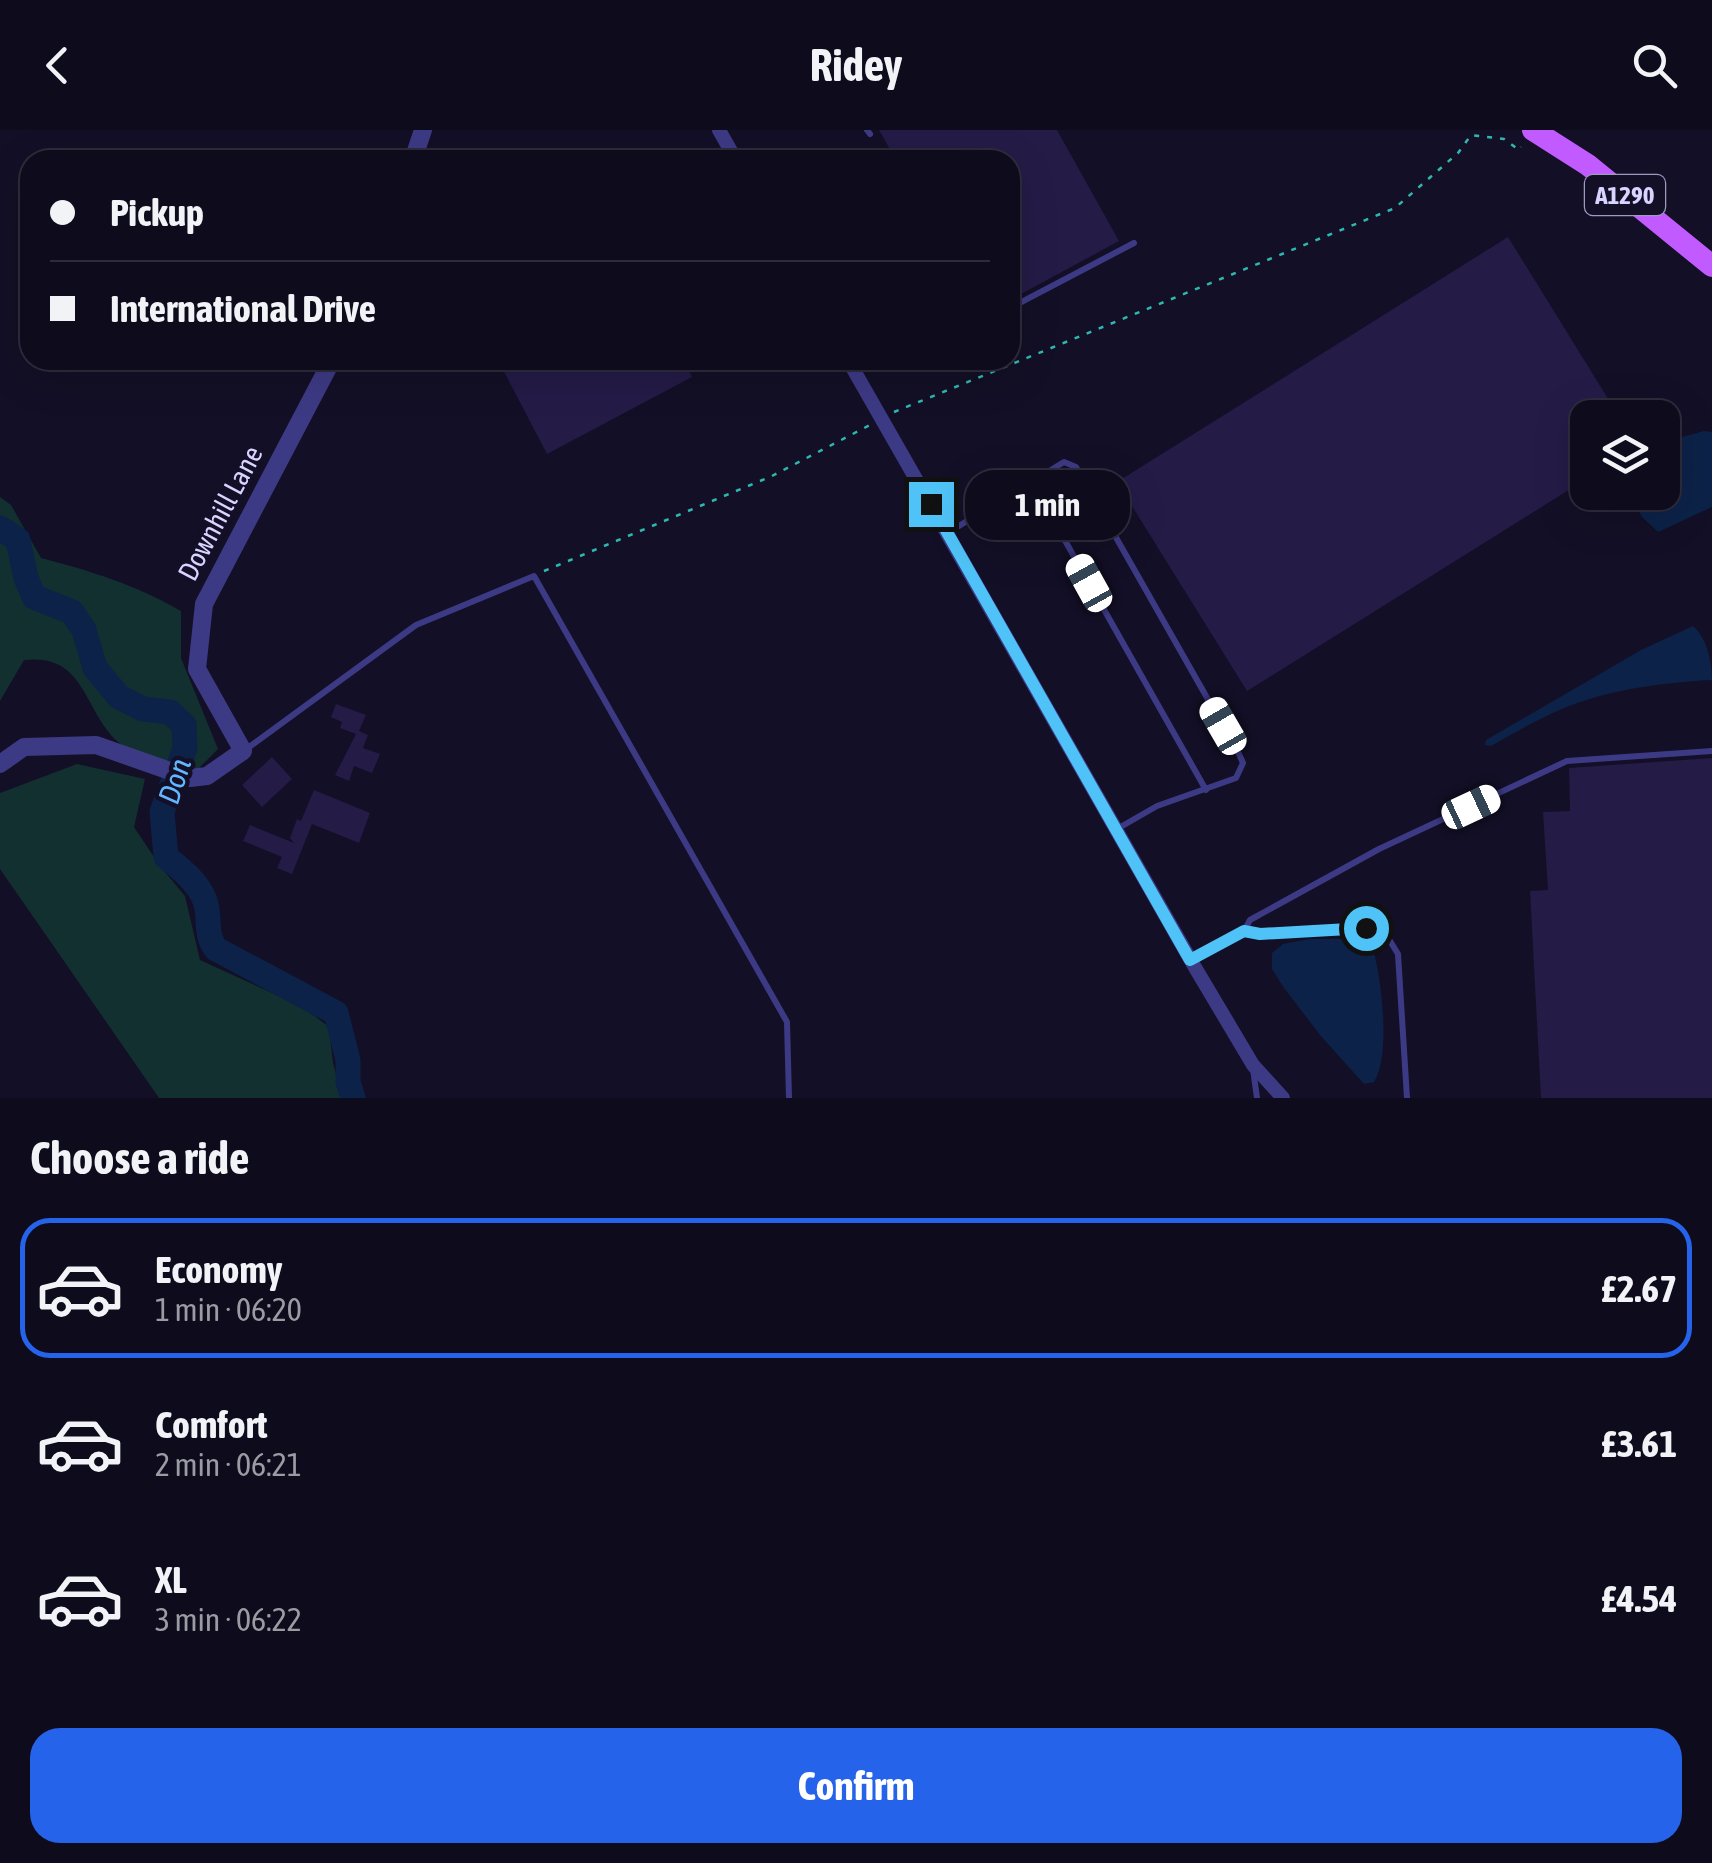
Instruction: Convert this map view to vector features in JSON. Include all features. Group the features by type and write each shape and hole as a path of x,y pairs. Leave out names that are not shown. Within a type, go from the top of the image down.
{"main road":[{"name":"A1290","path":"1533,130 1588,165 1712,266"}],"street":[{"name":"Downhill Lane","path":"242,751 197,670 204,604 327,370"},
{"path":"853,370 1190,960 1253,1065 1284,1098"},
{"path":"0,764 24,748 96,744 190,778 207,776 242,751"}],"lane":[{"path":"1020,303 1134,243"},
{"path":"948,532 1064,462 1076,466 1243,763 1236,778 1157,806 1117,829"},
{"path":"1050,514 1206,790"},
{"path":"242,751 416,625 534,576 787,1022 789,1098"},
{"path":"1190,960 1244,931 1250,920 1350,864 1566,761 1712,751"},
{"path":"1244,931 1260,934 1366,928 1387,936 1398,954 1406,1098"},
{"path":"1253,1065 1257,1098"}],"path":[{"path":"1020,361 1395,208 1458,153 1472,134 1504,139 1520,150"},
{"path":"894,412 997,370"},
{"path":"534,576 772,476 867,427"}],"green space":[{"path":"0,497 11,505 41,558 113,580 181,611 181,658 218,749 198,769 155,759 117,741 81,686 59,665 24,660 0,701"},
{"path":"77,764 145,779 134,827 185,896 200,960 303,1007 329,1027 342,1098 159,1098 0,869 0,793"}],"water":[{"path":"1712,432 1712,507 1658,532 1638,510 1680,510 1680,437"},
{"path":"1693,626 1708,651 1712,680 1611,693 1572,705 1491,746 1485,745 1486,740 1641,650"},
{"path":"1310,939 1359,939 1372,946 1382,996 1383,1035 1374,1082 1364,1084 1320,1035 1272,969 1272,953 1283,944"}],"building":[{"path":"879,130 1057,130 1119,241 1020,295 1020,150 890,150"},
{"path":"1508,237 1609,400 1570,400 1570,489 1247,691 1117,482"},
{"path":"503,370 689,370 692,377 547,454"},
{"path":"336,704 366,715 359,731 368,735 363,748 380,754 372,773 354,766 349,781 335,775 356,734 340,728 342,722 331,717"},
{"path":"272,757 292,779 262,807 242,785"},
{"path":"1712,758 1712,1098 1541,1098 1530,891 1548,890 1543,812 1570,811 1569,768"},
{"path":"314,790 370,813 359,843 312,824 292,874 277,868 282,857 243,841 250,825 294,843 290,838 297,819 301,821"}],"waterway":[{"name":"Don","path":"0,528 18,540 34,597 72,612 84,630 95,668 119,697 143,709 170,712 184,725 185,748 162,812 166,857 202,894 216,949 336,1013 353,1098"}],"route":[{"path":"931,504 1190,960 1244,931 1260,934 1366,928"}]}
